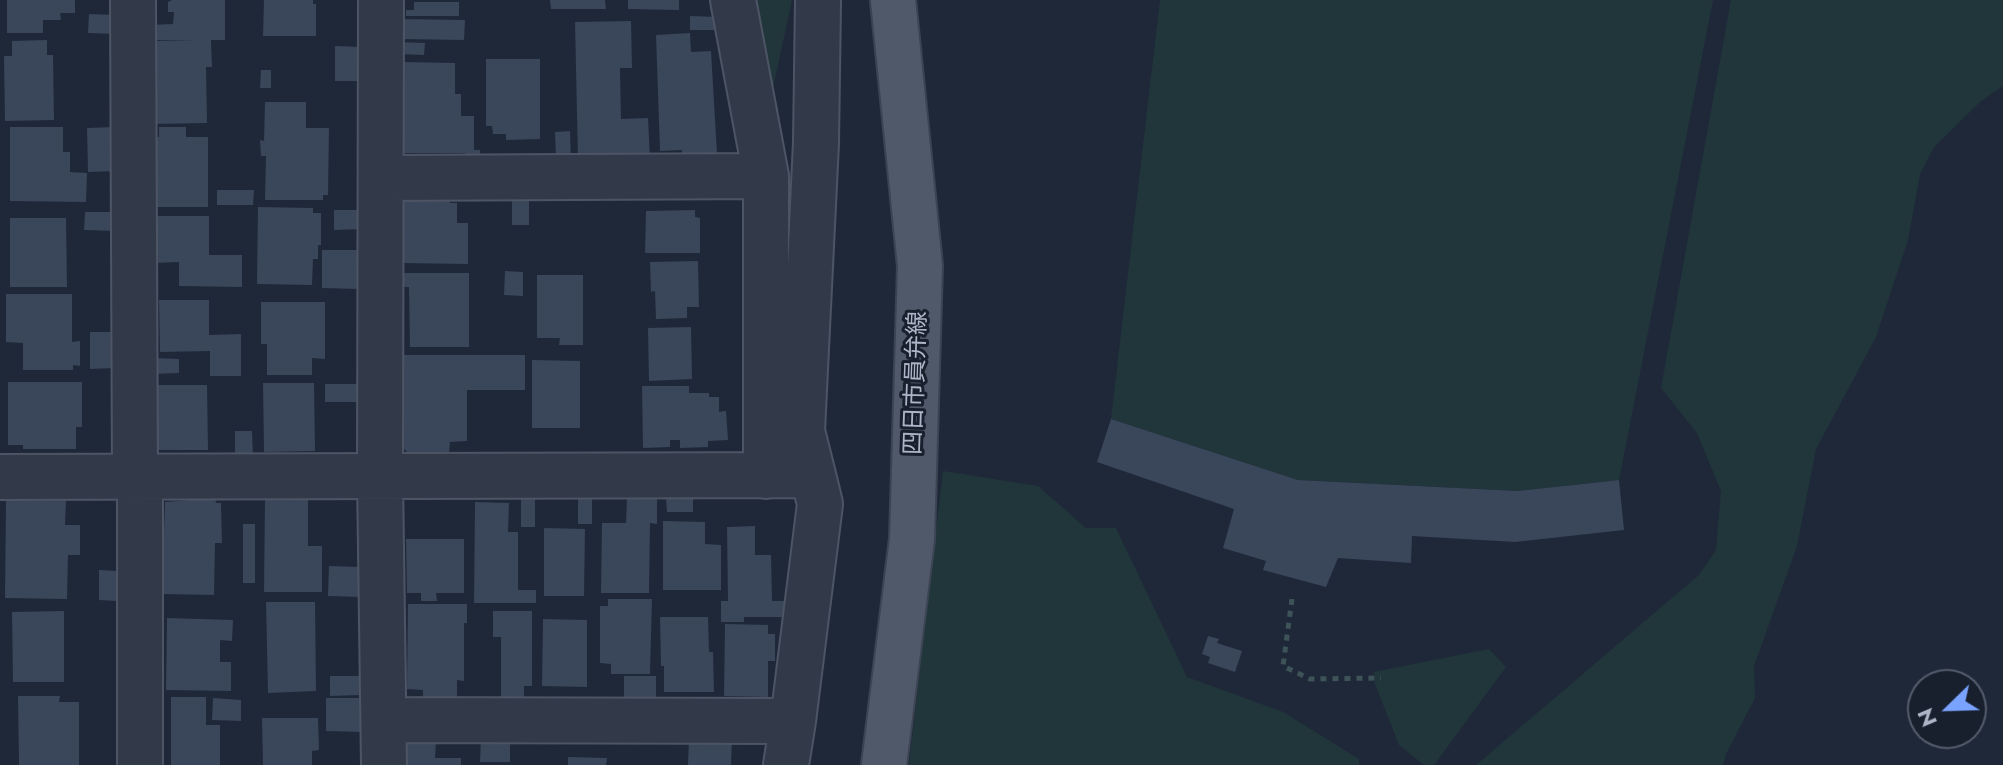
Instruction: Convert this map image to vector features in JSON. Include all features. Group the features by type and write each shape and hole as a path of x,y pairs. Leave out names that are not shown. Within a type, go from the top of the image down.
{"main road":[{"name":"四日市員弁線","path":"884,765 912,539 920,266 893,0"}],"street":[{"path":"133,0 140,765"},
{"path":"381,0 380,477 384,765"},
{"path":"733,0 766,176 766,476"},
{"path":"786,765 820,504 802,431 816,143 818,0"},
{"path":"381,178 766,176"},
{"path":"0,477 813,475"},
{"path":"384,720 793,721"}],"path":[{"path":"1292,599 1283,666 1310,679 1381,678"}],"green space":[{"path":"754,0 792,0 773,88"},
{"path":"1160,0 1713,0 1619,480 1518,491 1298,480 1111,419"},
{"path":"1731,0 2003,0 2003,86 1981,101 1934,147 1920,174 1908,240 1876,337 1816,449 1797,546 1754,666 1755,698 1723,765 1476,765 1699,575 1716,550 1721,491 1697,433 1661,388"},
{"path":"943,471 1038,486 1086,528 1116,528 1187,677 1283,712 1359,759 1359,765 909,765"},
{"path":"1489,649 1506,667 1434,765 1424,765 1399,745 1375,684 1374,672"}],"building":[{"path":"7,0 75,0 75,13 60,13 61,20 43,20 43,33 7,33"},
{"path":"225,0 225,40 211,40 212,67 206,67 207,123 153,124 151,41 197,40 150,40 150,25 173,24 174,12 168,12 168,2"},
{"path":"264,0 313,0 316,4 316,36 263,36"},
{"path":"550,0 605,0 606,9 551,9"},
{"path":"628,0 679,0 679,10 628,9"},
{"path":"414,2 459,2 459,16 406,16 406,10 414,10"},
{"path":"89,14 116,15 115,34 88,33"},
{"path":"690,16 719,17 719,30 690,30"},
{"path":"402,19 465,20 464,40 402,39"},
{"path":"631,21 632,68 620,68 621,119 648,118 650,159 578,160 575,22"},
{"path":"690,33 691,52 711,51 717,153 682,155 682,150 660,151 656,35"},
{"path":"47,40 47,55 53,55 54,120 5,121 4,56 12,56 12,41"},
{"path":"397,42 425,43 424,55 396,54"},
{"path":"335,46 363,47 363,81 335,81"},
{"path":"486,59 540,59 540,139 506,140 506,134 493,134 492,126 486,126"},
{"path":"403,62 455,63 455,94 461,94 461,116 474,116 474,150 480,150 480,158 465,157 465,153 403,153"},
{"path":"261,70 271,70 271,88 260,88"},
{"path":"265,102 306,102 306,128 329,128 328,195 323,195 323,200 265,200 266,156 261,156 260,140 264,141"},
{"path":"10,127 63,127 63,152 70,152 70,172 87,173 86,202 10,201"},
{"path":"116,127 117,171 88,172 87,128"},
{"path":"159,127 186,127 186,137 208,137 208,207 155,207 154,137 159,137"},
{"path":"570,131 571,160 556,161 555,132"},
{"path":"217,190 254,190 253,205 217,205"},
{"path":"512,194 529,195 529,225 512,225"},
{"path":"402,197 450,197 450,203 457,203 457,223 468,223 468,264 402,263"},
{"path":"258,207 313,208 313,213 321,213 321,245 318,245 318,259 313,259 312,285 257,284"},
{"path":"334,210 364,210 364,229 334,230"},
{"path":"695,210 695,217 700,218 700,253 645,253 646,211"},
{"path":"85,212 116,212 117,231 84,230"},
{"path":"153,216 209,216 209,255 242,255 242,287 179,286 179,262 153,263"},
{"path":"10,218 66,218 67,287 10,287"},
{"path":"322,250 360,250 360,289 322,288"},
{"path":"698,261 699,307 687,307 687,318 656,319 650,262"},
{"path":"505,271 523,272 523,296 504,295"},
{"path":"403,273 469,273 469,347 410,347 409,287 403,287"},
{"path":"537,275 583,275 583,345 559,345 560,338 537,338"},
{"path":"6,294 72,294 72,342 80,341 80,366 73,365 73,370 23,370 23,343 6,342"},
{"path":"159,300 209,300 209,335 241,334 241,376 210,376 210,351 160,352"},
{"path":"261,302 325,302 325,359 312,358 312,375 267,375 267,344 261,344"},
{"path":"691,327 692,379 649,381 648,328"},
{"path":"90,332 115,332 115,368 90,369"},
{"path":"396,355 525,355 525,390 467,390 467,441 450,442 449,453 407,452 396,440 395,415 402,416 402,370 396,370"},
{"path":"153,358 179,359 179,373 153,374"},
{"path":"532,360 580,361 580,428 532,428"},
{"path":"8,382 82,382 82,427 76,427 76,449 23,449 23,445 8,445"},
{"path":"263,383 314,383 315,451 264,452"},
{"path":"325,384 362,384 361,402 325,402"},
{"path":"158,385 207,385 208,450 158,450"},
{"path":"642,386 689,386 689,393 709,393 709,397 719,397 719,412 726,411 728,440 708,441 708,447 680,448 680,440 670,440 670,447 643,448"},
{"path":"1111,419 1298,480 1518,491 1619,480 1624,530 1515,542 1412,536 1411,563 1338,558 1326,587 1263,570 1266,561 1223,548 1234,509 1097,462"},
{"path":"235,431 252,431 253,457 235,457"},
{"path":"627,497 657,497 657,524 650,523 649,593 601,593 602,523 626,523"},
{"path":"215,498 216,503 221,503 222,543 215,543 214,595 160,594 160,533 164,533 165,502"},
{"path":"666,498 693,498 693,512 667,512"},
{"path":"521,499 535,499 535,527 521,527"},
{"path":"578,499 592,499 592,524 578,524"},
{"path":"265,500 308,500 308,546 322,546 322,592 264,592"},
{"path":"6,501 66,501 65,525 80,525 80,555 68,555 67,599 5,598"},
{"path":"475,502 509,503 508,532 518,532 518,590 536,590 536,603 474,603"},
{"path":"663,521 705,522 705,544 721,545 721,590 663,590"},
{"path":"243,524 255,524 255,583 243,583"},
{"path":"755,526 755,555 771,555 772,601 789,601 789,617 744,617 744,622 721,622 721,601 728,601 727,527"},
{"path":"544,528 585,529 584,596 544,596"},
{"path":"406,539 464,539 464,593 436,593 437,601 421,601 421,593 407,593"},
{"path":"329,566 362,567 361,597 328,596"},
{"path":"99,570 117,571 117,601 99,600"},
{"path":"608,599 652,599 650,674 611,674 611,664 600,663 600,606 608,606"},
{"path":"266,602 315,602 316,691 268,693"},
{"path":"408,604 467,604 464,681 457,680 457,699 423,699 423,690 407,689"},
{"path":"64,611 64,682 13,682 12,612"},
{"path":"493,611 532,611 532,686 524,686 524,699 501,699 501,637 493,637"},
{"path":"660,617 708,617 714,692 664,692"},
{"path":"167,618 233,620 232,641 220,640 220,662 231,662 231,691 166,690"},
{"path":"543,619 587,620 587,687 542,686"},
{"path":"725,624 768,625 768,634 775,634 775,661 768,661 768,697 724,696"},
{"path":"1208,636 1219,639 1217,643 1242,651 1235,672 1208,663 1210,657 1202,654"},
{"path":"330,676 360,676 360,695 330,696"},
{"path":"624,676 656,676 656,703 624,704"},
{"path":"18,696 60,696 59,702 79,702 79,765 19,765"},
{"path":"171,697 206,697 206,725 220,725 220,765 171,765"},
{"path":"213,698 241,700 241,721 212,720"},
{"path":"326,698 361,698 361,732 326,731"},
{"path":"262,718 318,718 319,750 312,751 312,765 263,765"},
{"path":"481,737 510,738 510,762 480,762"},
{"path":"689,737 732,738 731,765 688,765"},
{"path":"405,741 436,741 435,758 461,758 461,765 405,765"},
{"path":"568,757 607,758 606,765 568,765"}]}
